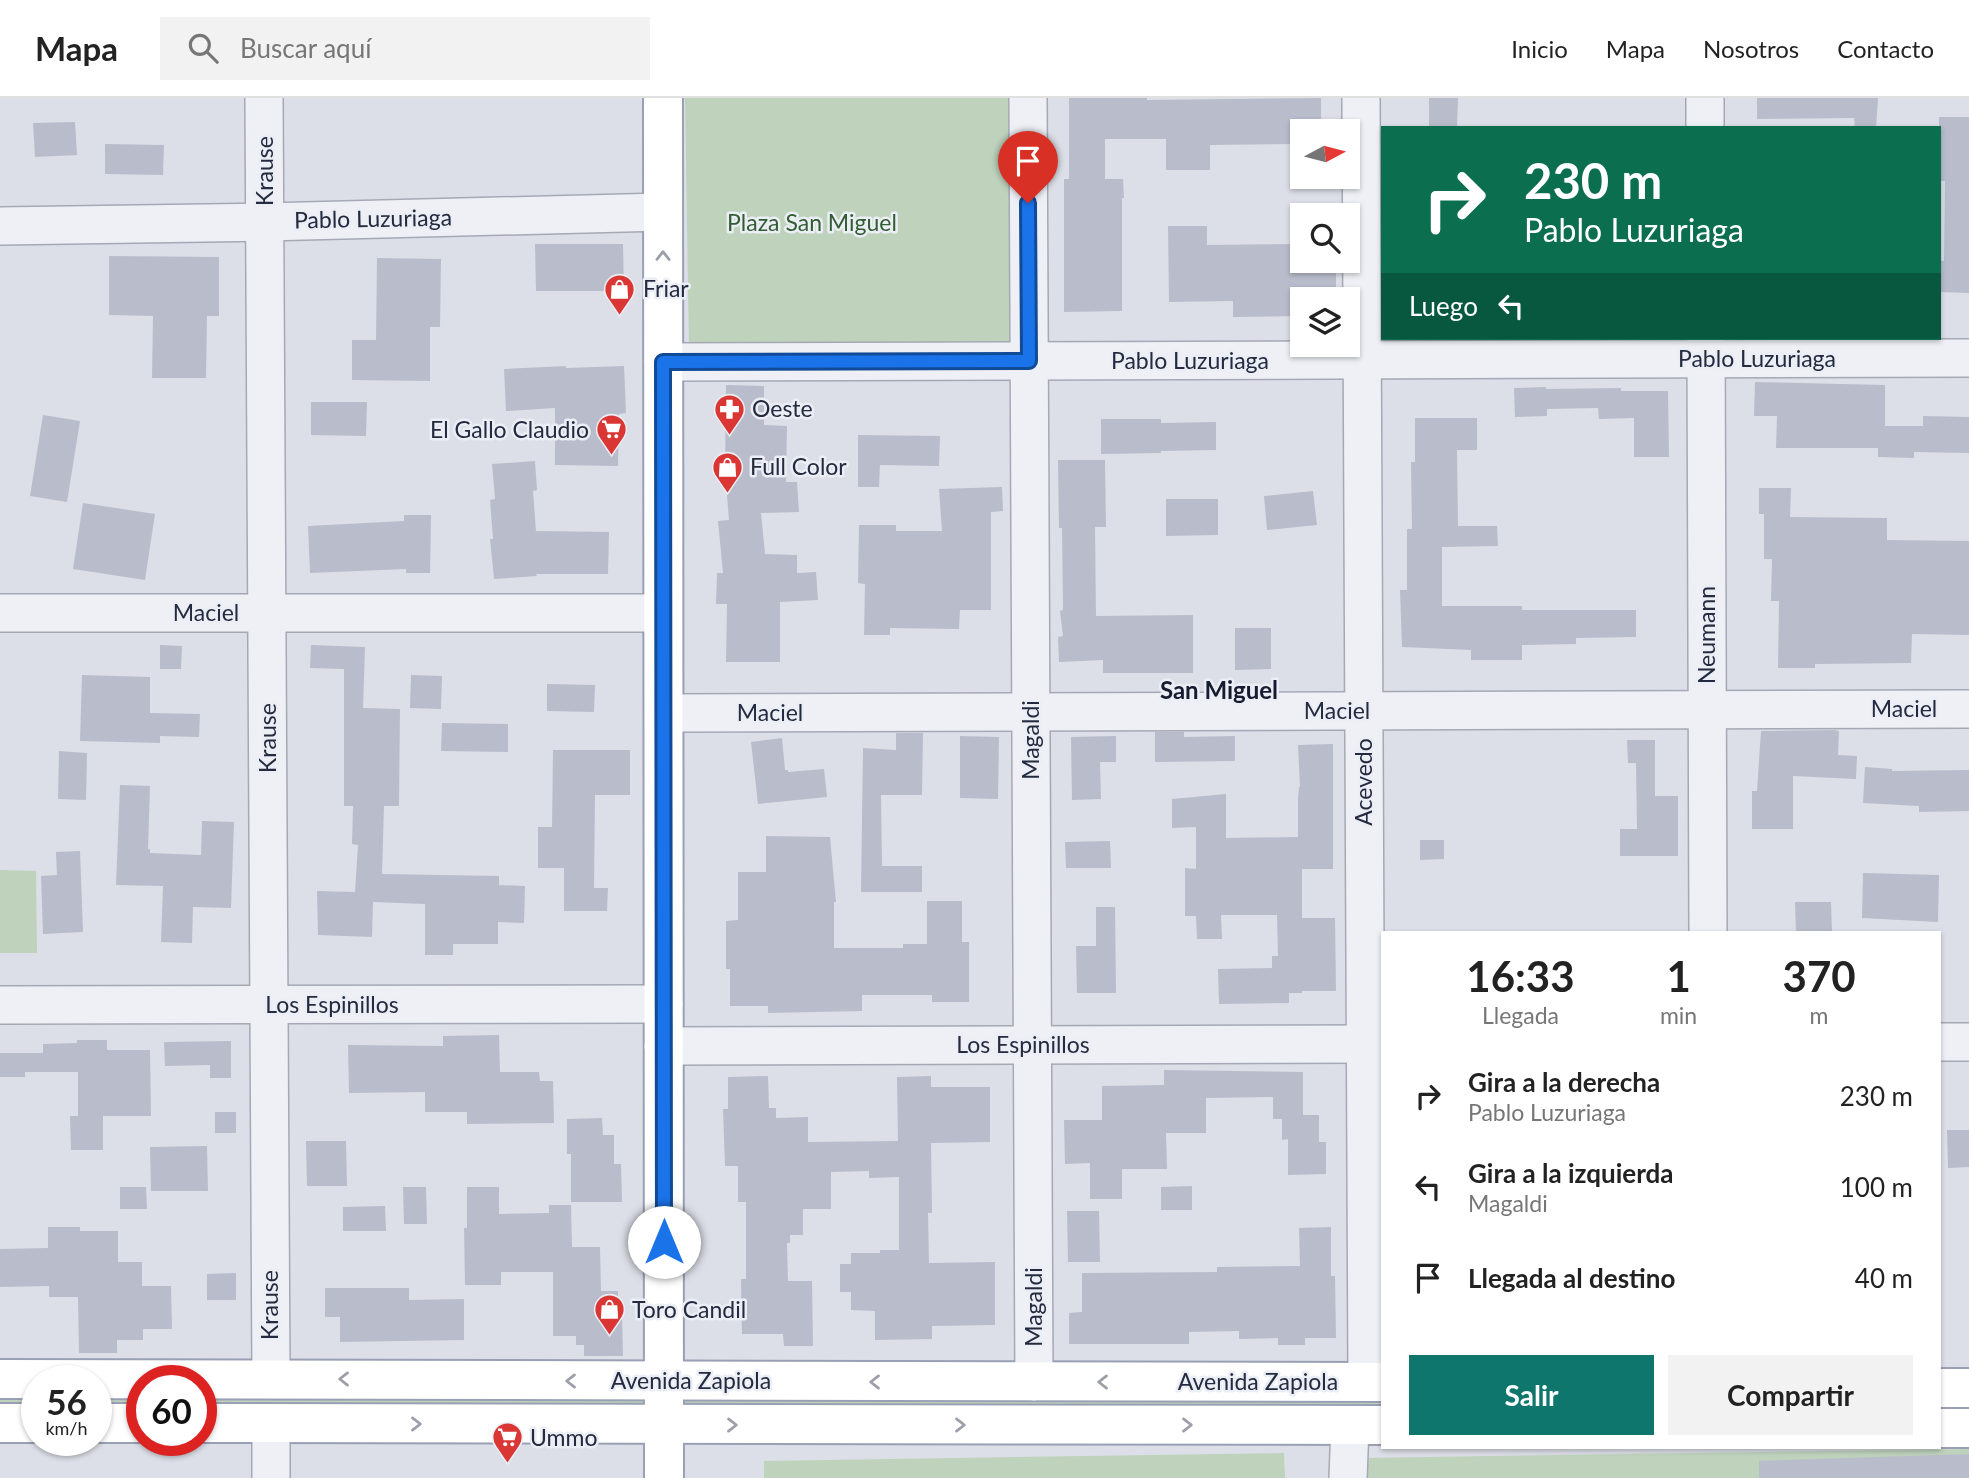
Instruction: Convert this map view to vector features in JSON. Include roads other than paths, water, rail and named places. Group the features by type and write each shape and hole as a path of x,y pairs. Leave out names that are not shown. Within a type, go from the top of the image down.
{"main road":[{"path":"663,98 664,1478"},
{"name":"Avenida Zapiola","path":"0,1379 1375,1382"},
{"path":"1941,1388 1969,1388"},
{"path":"0,1423 21,1423"},
{"name":"Avenida Zapiola","path":"217,1423 1366,1425"},
{"path":"1941,1428 1969,1428"}],"street":[{"name":"Krause","path":"264,98 271,1379"},
{"name":"Magaldi","path":"1028,98 1034,1382"},
{"name":"Acevedo","path":"1361,98 1364,711 1374,1044 1375,1382"},
{"path":"1705,98 1705,126"},
{"name":"Pablo Luzuriaga","path":"0,226 663,212"},
{"name":"Pablo Luzuriaga","path":"663,362 1362,360 1706,348 1969,358"},
{"name":"Neumann","path":"1706,348 1709,931"},
{"name":"Maciel","path":"0,613 663,613"},
{"name":"Maciel","path":"664,713 1969,709"},
{"name":"Los Espinillos","path":"0,1005 664,1004"},
{"path":"1941,1042 1969,1042"},
{"name":"Los Espinillos","path":"663,1046 1374,1044"},
{"path":"271,1423 271,1478"},
{"path":"1348,1478 1366,1425"}],"place":[{"name":"Friar","path":"620,316"},
{"name":"Oeste","path":"729,436"},
{"name":"El Gallo Claudio","path":"612,457"},
{"name":"Full Color","path":"727,494"},
{"name":"Toro Candil","path":"609,1337"},
{"name":"Ummo","path":"507,1465"}],"district":[{"name":"San Miguel","path":"1219,691"}],"park label":[{"name":"Plaza San Miguel","path":"812,223"}]}
